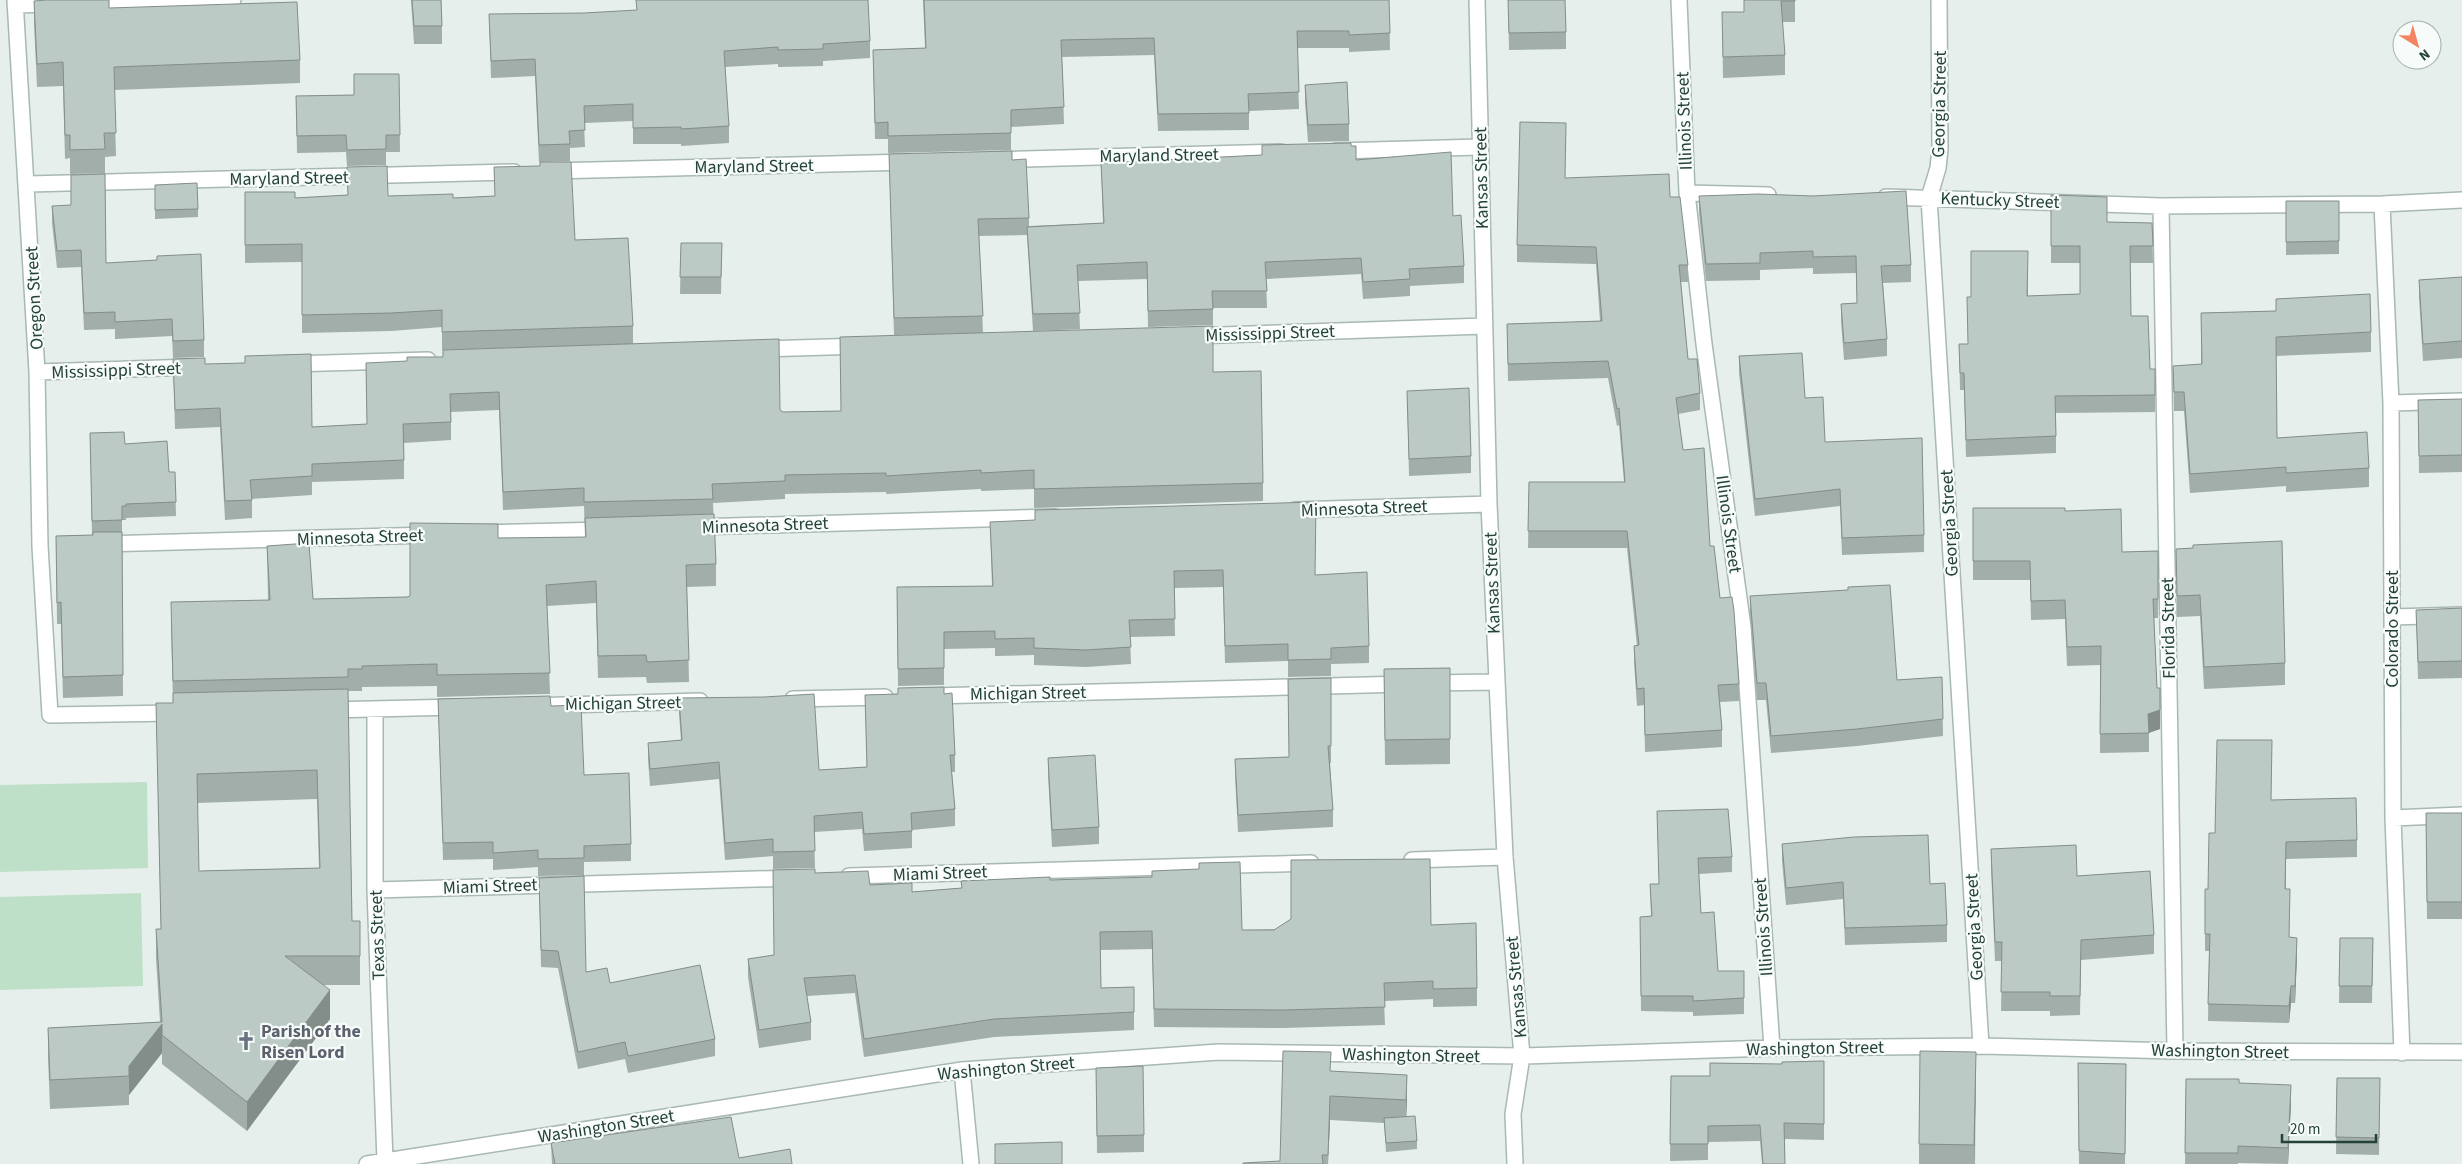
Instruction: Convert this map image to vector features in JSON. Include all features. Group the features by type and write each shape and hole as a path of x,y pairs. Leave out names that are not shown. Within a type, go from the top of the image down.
{"street":[{"path":"15,3 70,4 233,0"},
{"name":"Kansas Street","path":"1478,0 1484,326 1496,682 1505,857 1522,1056 1513,1114 1515,1164"},
{"name":"Illinois Street","path":"1679,0 1687,193 1704,344 1743,627 1772,1048"},
{"name":"Georgia Street","path":"1939,0 1940,149 1938,168 1929,198 1981,1046"},
{"name":"Oregon Street","path":"15,3 28,184 38,372 46,546 50,715 188,713"},
{"path":"1321,151 1480,147"},
{"name":"Maryland Street","path":"973,160 1301,152"},
{"name":"Maryland Street","path":"28,184 923,161"},
{"path":"1687,193 1784,195"},
{"name":"Kentucky Street","path":"1871,197 2161,206 2382,204 2462,200"},
{"name":"Colorado Street","path":"2382,204 2391,403 2393,818 2402,1053"},
{"name":"Florida Street","path":"2161,206 2175,1051"},
{"name":"Mississippi Street","path":"1174,336 1484,326"},
{"path":"746,350 875,346"},
{"path":"277,365 446,359"},
{"name":"Mississippi Street","path":"38,372 207,367"},
{"path":"2391,403 2462,401"},
{"name":"Minnesota Street","path":"1279,510 1489,504"},
{"name":"Minnesota Street","path":"680,528 1069,516"},
{"path":"460,534 620,529"},
{"name":"Minnesota Street","path":"90,545 440,535"},
{"path":"2392,617 2462,615"},
{"name":"Michigan Street","path":"921,696 1496,682"},
{"path":"782,699 901,696"},
{"name":"Michigan Street","path":"514,706 712,701"},
{"path":"316,710 474,707"},
{"name":"Texas Street","path":"375,709 375,890 385,1161"},
{"path":"2393,818 2462,815"},
{"path":"1396,860 1505,857"},
{"name":"Miami Street","path":"831,876 1327,862"},
{"name":"Miami Street","path":"375,890 811,877"},
{"name":"Washington Street","path":"367,1164 962,1070 1219,1052 1522,1056 1772,1048 1981,1046 2175,1051 2462,1052"},
{"path":"962,1070 970,1164"}],"green space":[{"path":"147,782 148,868 0,872 0,785"},
{"path":"141,893 143,986 0,990 0,897"}],"building":[{"path":"109,0 109,8 297,2 300,60 114,67 116,133 104,133 105,149 70,150 70,135 65,135 63,62 37,64 34,1"},
{"path":"412,0 441,0 442,26 414,26"},
{"path":"636,0 868,0 870,41 823,44 823,49 778,50 778,47 724,51 729,126 681,129 681,127 633,128 633,104 584,106 585,130 569,131 570,144 539,145 535,59 491,61 489,14 584,13 637,10"},
{"path":"924,0 1389,0 1390,33 1349,35 1349,31 1297,31 1299,92 1248,94 1249,113 1158,114 1154,38 1061,40 1064,107 1011,110 1011,133 888,136 888,122 875,123 873,50 926,48"},
{"path":"1508,0 1565,0 1566,32 1509,33"},
{"path":"1744,0 1795,0 1781,1 1785,55 1723,57 1722,12 1744,12"},
{"path":"354,74 399,74 400,135 386,135 386,149 347,150 346,135 297,136 296,96 354,95"},
{"path":"1347,82 1349,124 1308,125 1305,85"},
{"path":"1520,122 1566,123 1565,178 1669,174 1670,197 1680,197 1688,265 1679,265 1688,359 1697,359 1700,393 1676,398 1683,450 1704,448 1710,546 1714,546 1720,598 1732,597 1734,611 1739,684 1718,685 1722,730 1645,735 1644,688 1637,689 1634,646 1639,645 1627,531 1528,531 1529,482 1625,482 1619,408 1617,409 1608,361 1508,364 1507,324 1602,321 1596,247 1517,245"},
{"path":"1351,143 1351,146 1356,146 1356,160 1451,152 1453,216 1461,215 1464,266 1409,269 1410,279 1363,282 1361,258 1265,262 1267,291 1212,291 1213,309 1148,311 1147,262 1077,265 1080,313 1033,314 1027,227 1104,223 1101,163 1262,155 1262,145"},
{"path":"1012,151 1012,160 1026,159 1029,218 978,219 983,316 894,318 889,154"},
{"path":"540,162 571,162 575,240 628,238 633,326 442,332 442,310 302,315 302,244 245,245 245,192 295,192 295,198 348,195 347,167 387,166 388,196 453,194 453,198 495,196 494,167 540,166"},
{"path":"105,174 106,263 157,260 157,256 201,254 204,340 173,341 172,319 115,322 115,312 84,313 81,250 57,251 52,206 71,205 71,175"},
{"path":"197,183 198,209 155,210 155,185"},
{"path":"1906,191 1911,265 1881,266 1887,339 1844,343 1841,304 1857,303 1856,256 1813,257 1813,251 1760,253 1760,263 1706,264 1699,196 1758,194 1813,196"},
{"path":"2051,195 2107,197 2107,222 2152,223 2153,246 2130,246 2131,316 2148,316 2150,369 2155,369 2155,395 2055,396 2056,436 1966,440 1964,373 1960,373 1959,344 1968,344 1967,297 1971,297 1971,251 2028,251 2027,296 2080,294 2080,246 2051,246"},
{"path":"2286,201 2339,201 2339,241 2286,242"},
{"path":"681,243 722,243 721,277 680,277"},
{"path":"2462,277 2462,341 2423,344 2419,280"},
{"path":"2370,294 2371,332 2276,337 2277,438 2367,432 2369,468 2286,473 2286,467 2190,474 2184,392 2174,392 2173,366 2202,364 2201,313 2276,311 2276,299"},
{"path":"1213,326 1213,372 1261,371 1263,483 1034,489 1034,470 981,473 981,470 886,476 886,473 785,475 785,481 712,484 713,499 584,502 584,488 503,492 499,392 450,394 451,422 403,424 404,460 312,464 312,476 250,480 252,500 225,501 220,408 175,410 173,359 205,358 205,364 245,363 245,356 311,354 312,427 367,424 366,363 407,361 407,357 443,357 443,350 779,339 780,410 783,412 841,411 840,337"},
{"path":"1802,353 1805,398 1823,397 1825,442 1922,438 1924,535 1842,538 1840,489 1755,499 1739,356"},
{"path":"1469,388 1471,456 1409,459 1407,391"},
{"path":"2462,399 2462,455 2419,456 2418,400"},
{"path":"124,432 125,444 167,441 169,472 175,472 176,502 126,504 126,506 122,506 122,520 92,521 90,433"},
{"path":"1316,502 1315,575 1367,572 1369,646 1331,648 1331,659 1288,660 1288,644 1225,646 1223,570 1174,571 1175,619 1129,620 1131,647 1086,650 1034,648 1034,638 995,639 995,631 944,632 944,668 898,669 897,587 993,586 990,522 1035,520 1035,510"},
{"path":"1973,508 2065,508 2065,511 2121,509 2122,552 2158,551 2158,599 2153,599 2157,688 2160,688 2160,710 2148,714 2149,733 2100,734 2101,646 2067,647 2065,600 2031,601 2030,561 1973,561"},
{"path":"714,514 716,564 686,565 689,660 647,662 646,655 598,656 596,581 546,585 550,673 437,675 437,664 362,666 362,669 348,669 348,677 173,681 171,602 270,600 267,546 309,543 313,599 407,597 410,596 410,523 498,524 498,538 586,537 585,518"},
{"path":"93,532 122,532 123,675 63,677 61,602 57,603 56,536 93,535"},
{"path":"2282,541 2285,663 2204,667 2200,595 2177,596 2176,549 2193,548 2193,545"},
{"path":"1890,585 1897,680 1942,677 1943,719 1771,736 1766,683 1757,683 1750,596 1848,590 1848,587"},
{"path":"2462,608 2462,661 2418,662 2416,610"},
{"path":"1450,668 1450,739 1385,740 1384,669"},
{"path":"1331,678 1331,746 1328,746 1333,810 1238,815 1235,759 1289,757 1288,679"},
{"path":"944,687 944,694 952,693 955,755 950,755 955,809 911,813 912,831 864,834 862,812 814,816 815,851 773,852 773,839 725,843 719,762 650,769 648,743 682,740 679,698 764,697 814,694 819,770 867,767 865,695 898,694 898,688"},
{"path":"348,689 352,921 360,921 360,956 285,956 330,990 247,1102 162,1035 162,1024 129,1066 129,1076 50,1080 48,1028 162,1022 156,929 161,929 156,703 173,703 173,693","holes":["317,770 320,868 199,871 197,774"]},
{"path":"550,696 551,706 581,705 584,775 629,773 631,844 584,846 584,858 538,859 538,850 493,853 493,842 443,843 438,699"},
{"path":"2217,740 2272,740 2271,800 2356,798 2357,840 2286,842 2285,889 2290,889 2289,937 2297,938 2295,986 2291,986 2289,1006 2208,1004 2210,934 2205,934 2205,889 2208,889 2209,833 2215,833"},
{"path":"1095,755 1099,827 1052,830 1048,758"},
{"path":"1728,809 1732,857 1698,858 1701,913 1714,912 1718,971 1744,971 1744,998 1693,1001 1693,996 1641,996 1640,917 1652,916 1650,884 1659,884 1657,811"},
{"path":"2426,813 2462,813 2462,902 2427,902"},
{"path":"1928,835 1930,884 1945,883 1947,925 1845,928 1843,882 1786,888 1782,844 1854,837"},
{"path":"2076,845 2077,876 2150,871 2154,935 2081,940 2080,996 2050,996 2050,992 2001,992 2002,942 1995,942 1991,849"},
{"path":"1430,859 1431,925 1476,923 1477,988 1433,989 1433,981 1384,983 1385,1007 1283,1010 1154,1009 1152,931 1100,932 1101,988 1134,987 1134,1012 994,1019 864,1039 855,975 804,978 811,1022 759,1030 748,959 774,955 773,870 815,869 815,873 868,871 870,885 912,883 912,892 962,888 961,881 1050,877 1050,880 1152,877 1152,871 1199,869 1199,863 1240,862 1242,930 1274,930 1291,919 1291,860"},
{"path":"584,876 586,972 607,968 610,983 700,965 715,1039 628,1056 625,1042 578,1052 558,951 541,950 539,878"},
{"path":"2340,938 2373,938 2372,986 2339,986"},
{"path":"1283,1051 1331,1052 1330,1071 1407,1075 1406,1100 1330,1096 1328,1155 1322,1155 1323,1164 1243,1164 1280,1161"},
{"path":"1920,1051 1976,1052 1974,1145 1919,1144"},
{"path":"1824,1061 1824,1124 1784,1123 1785,1164 1763,1164 1760,1125 1708,1126 1708,1144 1670,1144 1671,1076 1710,1076 1710,1063 1782,1064 1782,1062"},
{"path":"2078,1063 2126,1064 2125,1154 2079,1151"},
{"path":"1143,1066 1144,1135 1097,1136 1096,1068"},
{"path":"2337,1078 2380,1078 2379,1138 2336,1137"},
{"path":"2186,1079 2239,1079 2239,1083 2291,1085 2288,1148 2238,1146 2238,1153 2185,1153"},
{"path":"1415,1116 1417,1141 1386,1143 1384,1118"},
{"path":"731,1117 739,1158 790,1149 792,1164 555,1164 551,1143"},
{"path":"1062,1142 1062,1164 995,1164 995,1144"}],"place":[{"name":"Parish of the Risen Lord","path":"246,1041"}]}
